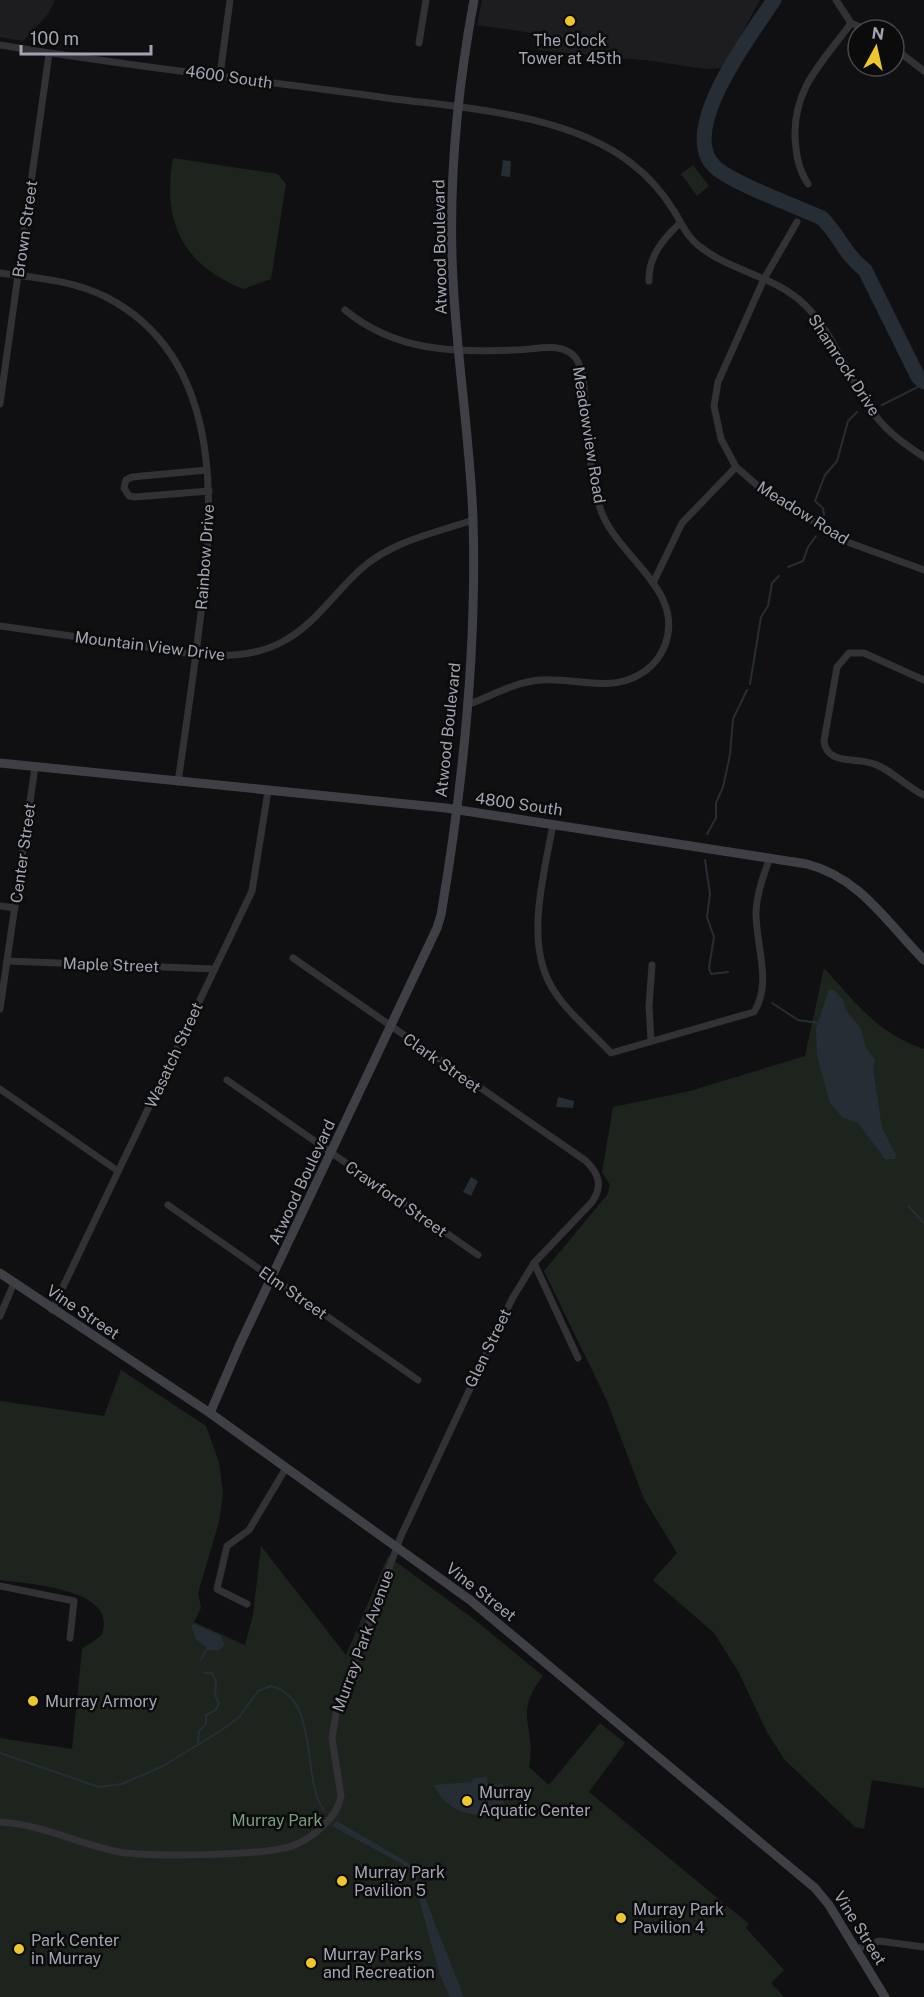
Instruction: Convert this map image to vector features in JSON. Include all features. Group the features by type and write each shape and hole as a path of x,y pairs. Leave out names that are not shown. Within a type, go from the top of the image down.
{"street":[{"path":"219,75 230,0"},
{"path":"419,43 426,0"},
{"name":"Atwood Boulevard","path":"210,1413 437,928 456,810 468,705 473,609 473,520 469,437 459,350 452,250 453,171 474,0"},
{"path":"836,0 848,18"},
{"path":"808,184 796,161 795,122 799,98 808,80 846,30"},
{"name":"4600 South","path":"0,45 49,54 459,109"},
{"name":"Brown Street","path":"0,405 49,54"},
{"path":"906,57 924,71"},
{"name":"Shamrock Drive","path":"459,109 534,121 607,148 647,176 697,245 713,256 790,293 806,306 824,329 875,415 896,438 924,457"},
{"name":"Meadow Road","path":"796,222 764,279 715,393 717,430 736,466 765,492 850,543 924,570"},
{"path":"649,281 652,259 667,235 680,223"},
{"name":"Rainbow Drive","path":"0,273 62,281 95,292 130,312 151,331 170,354 191,394 203,438 207,470 209,547 178,782"},
{"path":"345,310 375,331 398,341 459,350"},
{"name":"Meadowview Road","path":"459,350 556,348 565,350 577,359 583,377 600,509 619,543 653,583 665,602 668,628 662,652 646,670 628,680 616,683 538,680 517,684 468,705"},
{"path":"653,583 682,523 736,466"},
{"path":"207,470 132,477 126,480 124,488 129,496 135,497 209,491"},
{"name":"Mountain View Drive","path":"0,626 196,654 245,655 284,642 306,626 353,576 381,554 405,543 473,520"},
{"path":"924,680 860,652 846,655 837,667 824,738 827,751 835,757 877,765 924,795"},
{"name":"4800 South","path":"0,763 456,810 770,857 818,867 852,885 872,902 924,960"},
{"name":"Center Street","path":"0,1009 35,767"},
{"name":"Wasatch Street","path":"52,1310 253,886 268,791"},
{"path":"553,824 537,914 547,977 563,1001 611,1053 748,1016 754,1012 759,1004 762,969 756,912 759,888 770,857"},
{"path":"0,906 15,908"},
{"name":"Clark Street","path":"293,958 592,1167"},
{"name":"Maple Street","path":"7,961 214,969"},
{"path":"651,1041 649,1006 652,965"},
{"name":"Crawford Street","path":"227,1080 478,1255"},
{"path":"0,1089 118,1171"},
{"name":"Glen Street","path":"397,1548 456,1413 512,1299 534,1263 595,1197 599,1180 592,1167"},
{"name":"Elm Street","path":"168,1205 418,1380"},
{"path":"534,1263 578,1358"},
{"name":"Vine Street","path":"0,1273 52,1310 210,1413 470,1600 799,1874 829,1905 885,1997"},
{"path":"0,1316 14,1283"},
{"path":"247,1604 217,1589 227,1546 249,1530 286,1468"},
{"name":"Murray Park Avenue","path":"0,1822 24,1825 118,1851 145,1855 280,1849 304,1840 326,1822 340,1804 341,1796 332,1738 337,1708 397,1548"},
{"path":"0,1586 74,1601 70,1638"},
{"path":"857,1949 874,1942 924,1947"}],"shaded area":[{"path":"0,0 55,0 48,14 23,41 0,37"},
{"path":"482,0 760,0 742,33 728,68 705,69 652,61 537,50 539,34 477,25"},
{"path":"503,160 511,161 510,177 501,176"},
{"path":"829,990 834,990 843,1000 846,1010 861,1029 866,1048 875,1060 873,1069 882,1128 896,1155 895,1159 885,1159 858,1123 843,1118 830,1103 817,1055 816,1028"},
{"path":"558,1097 574,1101 573,1108 556,1107"},
{"path":"471,1177 478,1181 471,1196 463,1192"},
{"path":"194,1624 220,1635 225,1645 218,1650 209,1650 196,1639 191,1625"},
{"path":"487,1777 488,1785 503,1784 504,1812 489,1813 487,1794 481,1815 466,1813 447,1803 434,1785 472,1782 473,1778"},
{"path":"337,1821 412,1865 464,1997 450,1997 440,1975 412,1874 402,1864 332,1826"}],"green space":[{"path":"173,158 278,174 286,184 271,279 243,289 222,279 191,253 174,221 170,181"},
{"path":"693,165 709,186 697,196 681,174"},
{"path":"824,968 881,1026 893,1035 924,1049 924,1788 872,1780 864,1829 855,1827 784,1759 767,1732 738,1671 714,1633 653,1580 677,1553 644,1499 607,1401 544,1271 607,1195 610,1185 602,1172 613,1107 690,1091 805,1056"},
{"name":"Murray Park","path":"121,1370 206,1426 219,1462 223,1493 219,1522 198,1593 201,1608 194,1622 245,1645 253,1615 261,1546 346,1655 388,1556 475,1620 543,1676 534,1689 527,1711 531,1753 529,1767 549,1785 600,1723 625,1743 589,1792 749,1924 746,1928 784,1970 771,1983 784,1997 0,1997 0,1738 72,1749 82,1649 101,1636 104,1620 98,1608 86,1599 69,1592 0,1580 0,1401 104,1416"}],"waterway":[{"path":"774,0 722,82 711,107 705,130 705,151 715,167 723,173 822,218 852,258 865,270 918,377 924,382"},
{"path":"882,405 924,384"},
{"path":"824,515 823,508 815,501 825,475 837,461 848,421 857,412"},
{"path":"788,567 803,561 808,547 816,536"},
{"path":"750,684 761,617 768,606 772,583 779,576"},
{"path":"707,834 716,818 716,803 723,787 730,755 733,719 747,690"},
{"path":"705,860 710,894 707,917 714,937 709,968 711,974 728,972"},
{"path":"772,1003 798,1020 818,1023"},
{"path":"908,1206 924,1223"},
{"path":"201,1659 207,1649"},
{"path":"198,1744 199,1731 206,1724 206,1715 216,1710 219,1703 215,1696 216,1681 212,1673 204,1673"},
{"path":"0,1753 99,1787 122,1784 163,1766 222,1730 239,1717 258,1691 271,1686 287,1694 297,1706 303,1723 313,1780 325,1812"}],"place":[{"name":"The Clock Tower at 45th","path":"570,21"},
{"name":"Murray Armory","path":"33,1701"},
{"name":"Murray Aquatic Center","path":"467,1801"},
{"name":"Murray Park Pavilion 5","path":"342,1881"},
{"name":"Murray Park Pavilion 4","path":"621,1918"},
{"name":"Park Center in Murray","path":"19,1949"},
{"name":"Murray Parks and Recreation","path":"311,1963"}]}
